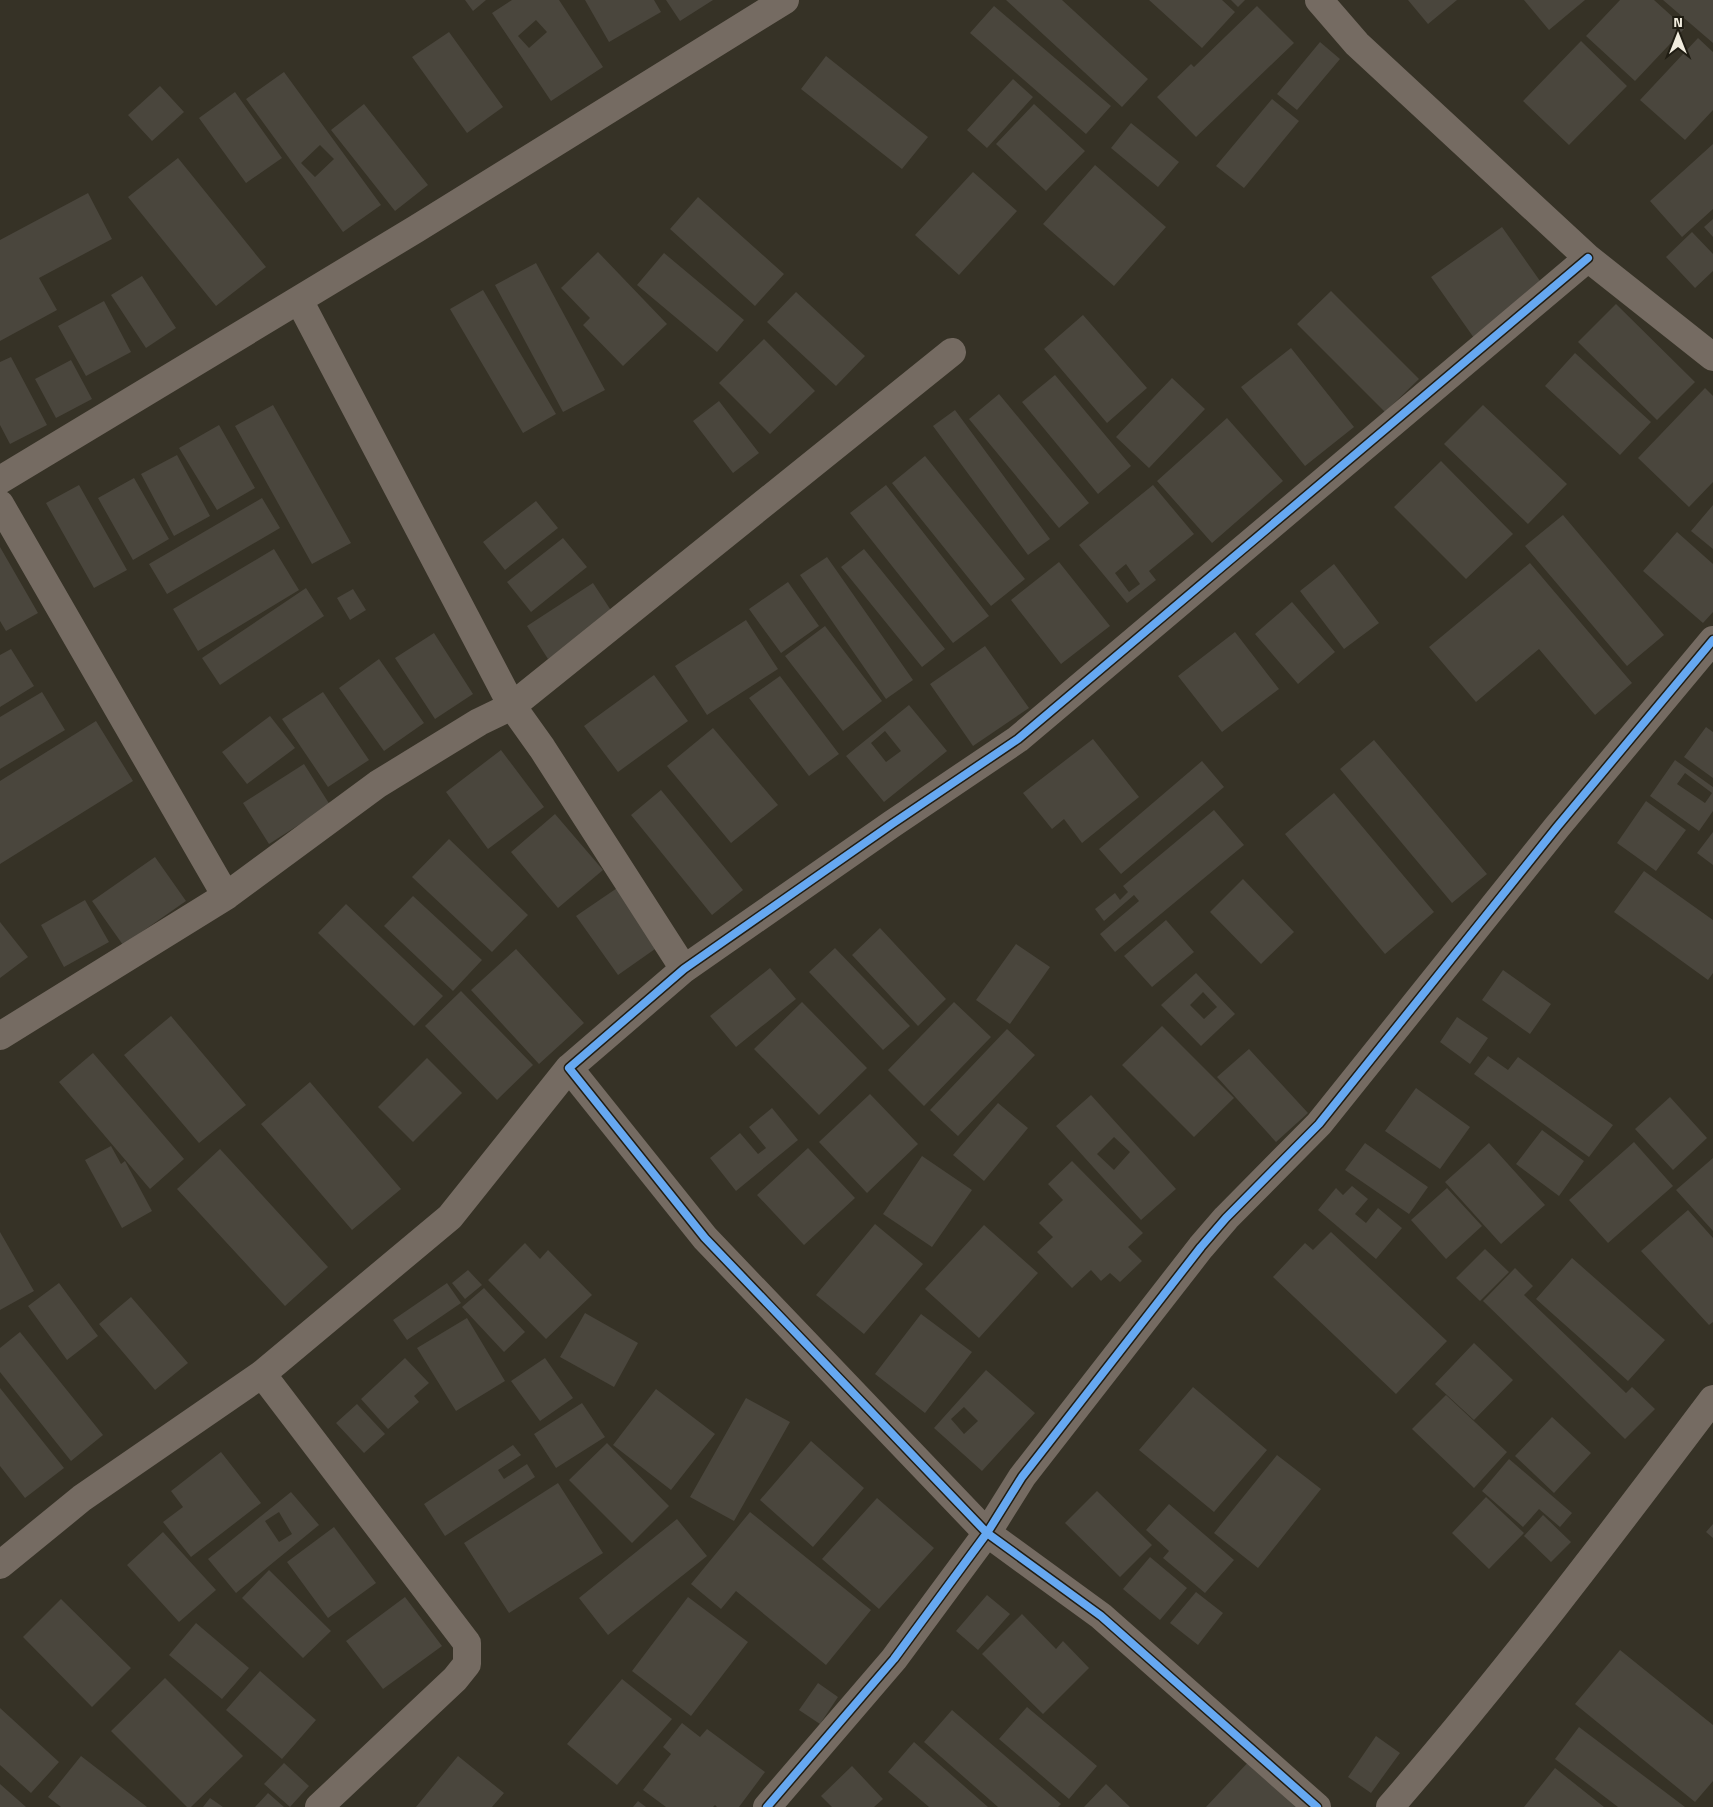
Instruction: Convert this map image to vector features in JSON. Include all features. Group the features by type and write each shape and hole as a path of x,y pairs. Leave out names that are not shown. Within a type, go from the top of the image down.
{"street":[{"path":"0,480 299,300 785,0"},
{"path":"1319,0 1357,44 1588,258 1713,357"},
{"path":"0,1565 82,1498 262,1374 450,1217 569,1068 684,969 1018,739 1588,258"},
{"path":"299,300 512,706 542,748 684,969"},
{"path":"0,1036 226,896 378,784 479,722 512,706 952,352"},
{"path":"0,504 226,896"},
{"path":"767,1807 894,1659 987,1533 1022,1477 1200,1247 1319,1124 1557,827 1713,640"},
{"path":"569,1068 705,1238 987,1533 1101,1616 1317,1807"},
{"path":"262,1374 467,1643 467,1664 454,1679 319,1807"},
{"path":"1390,1807 1446,1742 1634,1504 1713,1399"}],"building":[{"path":"465,0 486,0 473,11"},
{"path":"512,0 559,0 603,67 551,101 492,13","holes":["536,20 547,32 529,48 518,36"]},
{"path":"585,0 654,0 661,12 609,42"},
{"path":"666,0 713,0 680,21"},
{"path":"1006,0 1062,0 1148,79 1122,107"},
{"path":"1149,0 1222,0 1235,12 1202,48"},
{"path":"1231,0 1245,0 1238,7"},
{"path":"1408,0 1457,0 1428,24"},
{"path":"1524,0 1585,0 1549,30"},
{"path":"1620,0 1654,0 1685,28 1635,81 1586,36"},
{"path":"1663,0 1713,0 1713,43"},
{"path":"994,6 1111,106 1086,134 970,33"},
{"path":"1257,6 1294,43 1196,137 1157,97 1191,64 1194,67"},
{"path":"449,32 503,107 467,133 412,57"},
{"path":"1698,38 1713,52 1713,110 1685,140 1640,100"},
{"path":"1581,41 1627,86 1569,145 1523,101"},
{"path":"1320,42 1340,59 1297,110 1277,94"},
{"path":"826,56 928,137 902,169 801,89"},
{"path":"284,72 381,205 343,232 246,99","holes":["320,145 334,159 315,177 301,163"]},
{"path":"1013,79 1033,97 987,148 967,130"},
{"path":"160,86 184,112 152,141 128,115"},
{"path":"235,92 282,158 246,183 199,118"},
{"path":"1272,99 1299,121 1244,188 1216,166"},
{"path":"364,104 428,185 395,211 331,130"},
{"path":"1034,104 1085,151 1046,191 996,144"},
{"path":"1131,123 1179,162 1158,187 1111,148"},
{"path":"1713,144 1713,209 1682,237 1650,201"},
{"path":"178,158 266,267 216,306 128,197"},
{"path":"1095,165 1166,227 1114,286 1043,224"},
{"path":"973,172 1017,211 959,275 915,235"},
{"path":"88,193 112,239 39,278 57,310 0,341 0,240"},
{"path":"698,197 784,274 755,306 670,229"},
{"path":"1713,219 1713,237 1704,227"},
{"path":"1502,227 1545,288 1474,338 1431,277"},
{"path":"1692,232 1713,254 1713,271 1695,288 1666,257"},
{"path":"598,252 667,324 623,366 583,325 590,318 561,288"},
{"path":"664,253 744,320 717,352 637,285"},
{"path":"536,263 605,390 563,412 495,285"},
{"path":"142,276 176,328 146,348 111,295"},
{"path":"483,290 556,414 523,433 450,309"},
{"path":"1331,291 1419,379 1385,412 1297,324"},
{"path":"796,292 865,356 836,386 767,322"},
{"path":"104,301 131,352 86,376 58,326"},
{"path":"1616,304 1695,382 1657,420 1578,342"},
{"path":"1083,315 1147,388 1107,423 1044,349"},
{"path":"764,339 815,391 770,434 719,383"},
{"path":"1291,348 1354,427 1305,466 1241,387"},
{"path":"1575,353 1651,422 1620,455 1545,386"},
{"path":"11,357 47,425 10,444 0,425 0,362"},
{"path":"71,360 92,399 56,418 35,379"},
{"path":"1055,375 1131,466 1098,494 1022,402"},
{"path":"1172,378 1205,409 1149,468 1116,437"},
{"path":"1705,388 1713,396 1713,482 1689,507 1638,458"},
{"path":"999,394 1089,503 1059,528 969,419"},
{"path":"719,401 759,453 733,473 693,421"},
{"path":"273,405 351,543 312,564 235,426"},
{"path":"1483,405 1567,484 1528,524 1444,444"},
{"path":"955,410 1050,539 1028,555 933,426"},
{"path":"1227,418 1283,481 1212,543 1157,481"},
{"path":"219,425 255,488 217,510 179,448"},
{"path":"177,455 210,516 174,536 141,474"},
{"path":"925,456 1025,579 991,606 892,483"},
{"path":"1441,461 1513,534 1466,579 1394,507"},
{"path":"134,478 169,539 133,560 98,498"},
{"path":"79,485 127,570 94,588 46,503"},
{"path":"886,485 989,616 953,643 850,513"},
{"path":"1153,485 1194,534 1149,571 1156,580 1127,603 1079,545","holes":["1126,564 1140,584 1129,592 1115,573"]},
{"path":"262,498 280,528 167,594 149,564"},
{"path":"536,501 558,528 505,570 483,542"},
{"path":"1713,505 1713,549 1691,531"},
{"path":"1563,515 1664,635 1627,666 1525,546"},
{"path":"1677,532 1713,564 1713,612 1703,623 1643,571"},
{"path":"563,538 587,567 531,612 507,582"},
{"path":"0,547 38,613 6,631 0,621"},
{"path":"274,549 299,590 198,651 173,609"},
{"path":"864,549 945,649 922,667 841,567"},
{"path":"827,557 913,680 886,699 800,575"},
{"path":"1059,562 1110,626 1061,664 1011,600"},
{"path":"1530,563 1632,683 1595,715 1539,649 1476,702 1429,647"},
{"path":"1334,564 1379,623 1344,649 1300,591"},
{"path":"788,582 819,626 781,653 749,609"},
{"path":"593,583 614,615 548,659 527,626"},
{"path":"306,588 324,616 220,685 202,658"},
{"path":"353,589 366,610 350,620 337,598"},
{"path":"1292,602 1335,652 1298,684 1255,634"},
{"path":"746,620 778,669 707,715 675,666"},
{"path":"825,626 882,701 843,731 785,656"},
{"path":"1235,632 1279,689 1222,732 1178,676"},
{"path":"434,633 473,694 435,719 395,658"},
{"path":"985,646 1029,708 973,746 930,684"},
{"path":"11,649 34,686 0,707 0,655"},
{"path":"379,659 424,723 384,751 339,688"},
{"path":"654,675 688,721 618,772 584,726"},
{"path":"780,676 839,754 809,776 749,698"},
{"path":"42,692 65,730 0,769 0,717"},
{"path":"323,692 369,760 328,787 282,719"},
{"path":"909,705 947,751 884,802 846,756","holes":["885,731 901,751 886,762 871,743"]},
{"path":"270,716 295,748 247,784 222,752"},
{"path":"96,721 133,781 0,864 0,781"},
{"path":"1706,727 1713,732 1713,778 1684,757"},
{"path":"713,728 778,805 731,843 667,766"},
{"path":"1093,739 1139,797 1082,843 1064,819 1052,829 1023,793"},
{"path":"1374,740 1487,874 1452,903 1340,769"},
{"path":"501,750 544,807 488,849 446,792"},
{"path":"1675,760 1713,787 1713,811 1699,831 1650,796","holes":["1685,773 1712,793 1705,803 1677,784"]},
{"path":"1202,761 1224,787 1121,874 1099,849"},
{"path":"304,764 330,805 269,844 243,803"},
{"path":"661,790 743,890 712,915 631,815"},
{"path":"1334,793 1434,912 1385,954 1285,834"},
{"path":"1646,801 1686,830 1656,871 1617,843"},
{"path":"1214,810 1244,845 1115,952 1100,934 1139,901 1134,895 1104,921 1095,909 1115,893 1120,900 1128,892 1123,886"},
{"path":"555,814 603,870 558,908 511,852"},
{"path":"1713,832 1713,865 1697,853"},
{"path":"449,839 528,915 492,952 412,877"},
{"path":"155,857 186,901 123,945 92,901"},
{"path":"1644,871 1713,920 1713,973 1708,980 1614,912"},
{"path":"1243,879 1294,932 1261,964 1210,912"},
{"path":"623,884 665,942 618,975 576,916"},
{"path":"413,896 482,960 453,991 384,926"},
{"path":"85,900 109,942 64,967 41,925"},
{"path":"346,904 443,996 414,1026 318,933"},
{"path":"1166,920 1194,952 1152,987 1124,956"},
{"path":"0,922 28,957 0,978"},
{"path":"880,928 946,999 918,1026 852,955"},
{"path":"1016,944 1050,967 1010,1024 976,1000"},
{"path":"835,948 910,1026 883,1050 809,972"},
{"path":"516,949 584,1023 539,1064 471,990"},
{"path":"770,968 796,999 736,1047 710,1016"},
{"path":"1503,970 1551,1004 1530,1034 1482,1000"},
{"path":"1196,973 1235,1014 1201,1046 1161,1005","holes":["1203,992 1217,1007 1204,1019 1190,1005"]},
{"path":"461,991 533,1065 497,1100 425,1026"},
{"path":"802,1002 867,1068 819,1115 754,1049"},
{"path":"954,1002 991,1037 924,1106 888,1070"},
{"path":"171,1016 246,1105 199,1143 124,1055"},
{"path":"1457,1017 1488,1038 1470,1064 1440,1042"},
{"path":"1162,1026 1234,1098 1194,1137 1122,1065"},
{"path":"1007,1029 1035,1055 958,1136 930,1110"},
{"path":"1249,1049 1308,1113 1276,1142 1217,1077"},
{"path":"93,1053 184,1159 150,1189 59,1082"},
{"path":"1488,1056 1508,1070 1518,1057 1613,1125 1589,1157 1474,1074"},
{"path":"427,1058 462,1093 413,1142 378,1107"},
{"path":"310,1082 401,1189 352,1230 261,1124"},
{"path":"1416,1088 1470,1127 1440,1169 1385,1131"},
{"path":"870,1094 918,1144 867,1193 819,1142"},
{"path":"1091,1095 1176,1189 1141,1220 1056,1126","holes":["1114,1137 1130,1152 1114,1170 1097,1154"]},
{"path":"1670,1097 1707,1138 1673,1170 1635,1129"},
{"path":"998,1103 1028,1128 984,1181 953,1155"},
{"path":"772,1108 798,1140 736,1191 710,1158 740,1133 758,1154 766,1148 749,1127"},
{"path":"1542,1130 1584,1161 1559,1196 1516,1164"},
{"path":"1634,1142 1673,1186 1608,1243 1569,1200"},
{"path":"1365,1143 1428,1187 1409,1214 1345,1170"},
{"path":"1489,1143 1545,1205 1501,1244 1445,1182"},
{"path":"111,1146 121,1164 125,1161 152,1211 122,1228 85,1160"},
{"path":"808,1148 855,1198 804,1245 757,1195"},
{"path":"220,1149 328,1267 285,1306 177,1189"},
{"path":"922,1156 972,1190 932,1247 883,1214"},
{"path":"1713,1158 1713,1231 1676,1190"},
{"path":"1072,1161 1143,1233 1128,1247 1142,1261 1120,1282 1110,1273 1101,1281 1091,1270 1072,1288 1037,1252 1053,1237 1039,1223 1063,1200 1048,1184"},
{"path":"1352,1186 1368,1199 1355,1214 1366,1223 1378,1208 1402,1228 1376,1259 1318,1210 1336,1188 1343,1195"},
{"path":"1447,1188 1482,1226 1446,1259 1411,1220"},
{"path":"1688,1210 1713,1238 1713,1322 1709,1325 1641,1251"},
{"path":"875,1224 923,1264 864,1334 816,1295"},
{"path":"984,1225 1038,1273 979,1338 925,1289"},
{"path":"0,1232 34,1291 0,1310"},
{"path":"1331,1232 1447,1341 1396,1394 1273,1277 1305,1243 1313,1250"},
{"path":"525,1243 540,1259 548,1250 592,1295 546,1339 488,1280"},
{"path":"1485,1249 1509,1272 1480,1301 1456,1278"},
{"path":"1572,1258 1665,1340 1628,1381 1536,1299"},
{"path":"1515,1268 1533,1286 1524,1295 1626,1393 1632,1387 1655,1409 1625,1439 1483,1301"},
{"path":"468,1270 482,1285 465,1299 452,1283"},
{"path":"59,1283 98,1336 67,1360 28,1306"},
{"path":"447,1283 461,1303 407,1340 393,1320"},
{"path":"484,1288 525,1332 504,1352 462,1307"},
{"path":"131,1297 188,1363 155,1390 99,1324"},
{"path":"585,1313 638,1343 614,1387 560,1357"},
{"path":"921,1314 972,1352 925,1413 875,1374"},
{"path":"467,1318 505,1381 456,1411 417,1348"},
{"path":"20,1332 103,1435 71,1461 0,1372 0,1348"},
{"path":"1474,1343 1513,1380 1474,1420 1435,1384"},
{"path":"405,1358 429,1383 414,1396 419,1402 388,1429 361,1399"},
{"path":"545,1358 573,1398 540,1421 511,1381"},
{"path":"986,1370 1035,1413 982,1471 934,1428","holes":["964,1407 978,1421 964,1434 951,1419"]},
{"path":"1193,1387 1267,1450 1214,1512 1139,1450"},
{"path":"0,1388 64,1468 25,1498 0,1466"},
{"path":"656,1389 715,1434 671,1490 613,1445"},
{"path":"1446,1395 1507,1452 1474,1488 1412,1429"},
{"path":"746,1398 790,1422 734,1521 690,1497"},
{"path":"582,1403 605,1437 556,1468 534,1434"},
{"path":"357,1404 385,1434 364,1453 336,1423"},
{"path":"1552,1417 1591,1453 1554,1493 1515,1456"},
{"path":"811,1441 864,1488 813,1547 760,1500"},
{"path":"607,1443 669,1506 632,1543 569,1480"},
{"path":"513,1445 521,1455 498,1470 504,1479 527,1464 535,1477 445,1536 424,1504"},
{"path":"221,1452 261,1503 191,1557 163,1522 183,1507 171,1491"},
{"path":"1277,1455 1321,1489 1258,1568 1214,1533"},
{"path":"1509,1459 1572,1513 1560,1527 1539,1509 1523,1527 1482,1491"},
{"path":"558,1483 603,1553 509,1613 464,1543"},
{"path":"1097,1491 1152,1545 1120,1577 1065,1523"},
{"path":"291,1492 319,1525 236,1593 208,1559","holes":["279,1512 292,1534 279,1542 265,1521"]},
{"path":"1486,1497 1524,1533 1489,1569 1452,1533"},
{"path":"877,1498 934,1548 879,1609 822,1559"},
{"path":"1169,1504 1234,1560 1205,1593 1163,1558 1169,1551 1146,1530"},
{"path":"750,1512 871,1610 826,1665 736,1591 721,1609 691,1584"},
{"path":"1543,1515 1571,1542 1551,1562 1524,1536"},
{"path":"677,1519 707,1556 608,1635 579,1598"},
{"path":"1713,1524 1713,1538 1706,1532"},
{"path":"334,1527 376,1583 328,1618 287,1562"},
{"path":"163,1532 216,1590 179,1622 127,1565"},
{"path":"1150,1557 1187,1588 1160,1620 1123,1589"},
{"path":"269,1570 331,1631 303,1658 242,1598"},
{"path":"1196,1592 1223,1613 1198,1645 1170,1623"},
{"path":"987,1595 1010,1614 978,1650 956,1631"},
{"path":"405,1597 442,1646 383,1689 346,1641"},
{"path":"688,1597 748,1642 691,1716 632,1671"},
{"path":"61,1599 131,1668 92,1707 23,1637"},
{"path":"1022,1614 1056,1649 1063,1641 1089,1668 1043,1714 982,1654"},
{"path":"196,1623 249,1668 222,1699 169,1655"},
{"path":"1620,1650 1713,1725 1713,1781 1695,1802 1575,1704"},
{"path":"260,1671 316,1720 282,1759 226,1710"},
{"path":"165,1678 243,1756 191,1807 187,1807 111,1731"},
{"path":"622,1679 672,1719 617,1785 567,1744"},
{"path":"818,1683 838,1697 820,1724 799,1710"},
{"path":"1027,1707 1097,1766 1069,1799 999,1739"},
{"path":"0,1708 59,1762 31,1793 0,1765"},
{"path":"952,1710 1061,1804 1058,1807 998,1807 924,1742"},
{"path":"682,1723 700,1737 707,1729 765,1772 739,1807 717,1807 715,1805 713,1807 666,1807 643,1790 671,1754 663,1747"},
{"path":"1579,1727 1685,1807 1618,1807 1555,1759"},
{"path":"1376,1736 1400,1753 1371,1793 1348,1777"},
{"path":"914,1742 988,1807 929,1807 888,1772"},
{"path":"81,1756 147,1807 61,1807 48,1797"},
{"path":"458,1756 504,1793 492,1807 416,1807"},
{"path":"1253,1757 1308,1807 1206,1807"},
{"path":"284,1763 309,1786 290,1807 264,1784"},
{"path":"852,1766 883,1799 874,1807 832,1807 821,1796"},
{"path":"1555,1768 1604,1807 1524,1807"},
{"path":"0,1784 26,1807 0,1807"},
{"path":"1106,1784 1130,1807 1084,1807"},
{"path":"268,1793 284,1807 255,1807"},
{"path":"210,1798 223,1807 203,1807"},
{"path":"638,1801 646,1807 633,1807"}],"cycle path":[{"path":"1317,1807 1101,1616 987,1533 705,1238 569,1068 684,969 1018,739 1588,258"},
{"path":"767,1807 894,1659 987,1533 1022,1477 1201,1247 1226,1218 1319,1124 1557,827 1713,640"}]}
